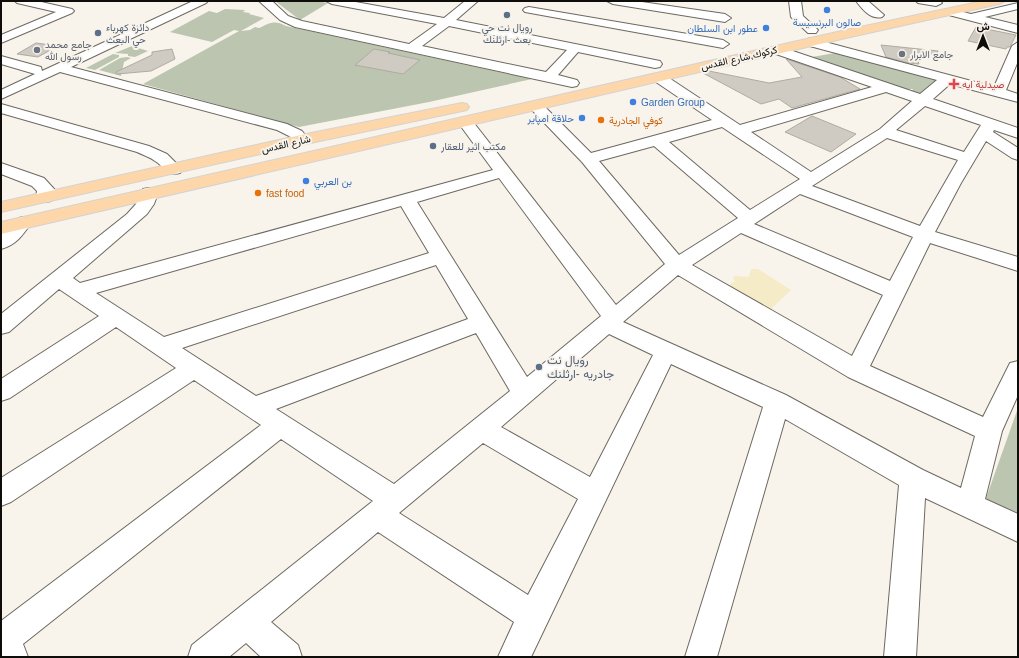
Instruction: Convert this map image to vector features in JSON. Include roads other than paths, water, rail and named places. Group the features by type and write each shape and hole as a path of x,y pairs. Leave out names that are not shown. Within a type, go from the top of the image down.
{"main road":[{"name":"كركوك,شارع القدس","path":"474,114 531,99 657,71 778,50 830,26 944,5 999,1"},
{"name":"كركوك,شارع القدس","path":"703,54 723,47 811,36 846,34 944,5"},
{"path":"830,26 846,34"},
{"name":"كركوك,شارع القدس","path":"625,71 657,71 668,62"},
{"path":"531,99 587,80"},
{"name":"شارع القدس","path":"1,207 301,140 474,114"},
{"name":"شارع القدس","path":"1,228 474,114"}],"street":[{"path":"1,39 68,11 21,1"},
{"path":"50,7 64,1"},
{"path":"171,1 186,2"},
{"path":"1,86 202,1"},
{"path":"265,1 284,18 299,24 549,77 572,84"},
{"path":"390,11 403,1"},
{"path":"411,48 447,22 472,1"},
{"path":"504,33 537,1"},
{"path":"528,10 723,47 727,12 658,4 613,1"},
{"path":"795,1 797,17 811,36 947,79 1018,98"},
{"path":"862,1 868,10 878,16"},
{"path":"922,1 944,5 970,18 1018,29"},
{"path":"1,95 59,68 154,20 186,2"},
{"path":"334,3 390,11 576,47 657,71 740,130 805,183 925,235 1018,264"},
{"path":"970,18 1018,6"},
{"path":"299,24 312,17"},
{"path":"1,30 14,33"},
{"path":"998,93 1018,46"},
{"path":"549,77 576,47"},
{"path":"778,50 923,99 987,129 1018,155"},
{"path":"1,60 36,70"},
{"path":"59,68 282,127 297,134 301,140"},
{"path":"204,657 386,508 677,264 885,132 947,79"},
{"path":"740,130 888,87"},
{"path":"531,99 588,158 677,264 856,370 989,431"},
{"path":"1,108 143,149 161,157 174,169"},
{"path":"474,114 503,172 610,321 666,351 777,402 913,479 1018,528"},
{"path":"588,158 726,121"},
{"path":"987,129 1018,134"},
{"path":"856,370 925,235 967,158 987,129"},
{"path":"885,132 967,158"},
{"path":"657,140 744,222 896,292"},
{"path":"1,168 38,182 46,190 45,197"},
{"path":"68,285 406,199 503,172"},
{"path":"1,326 68,285 143,209 147,202 149,193"},
{"path":"406,199 524,393"},
{"path":"1,243 13,235 22,223"},
{"path":"161,346 441,256"},
{"path":"68,285 280,424 386,508 534,617"},
{"path":"1,391 116,316"},
{"path":"254,407 481,323"},
{"path":"514,657 666,351"},
{"path":"1,493 195,368"},
{"path":"970,505 989,431 1018,370"},
{"path":"701,657 777,402"},
{"path":"12,657 1,642 280,424"},
{"path":"481,429 595,494"},
{"path":"900,657 913,479"},
{"path":"246,622 286,657"}],"place":[{"name":"صالون البرنسيسة","path":"827,10"},
{"name":"رويال نت حي بعث -ارثلنك","path":"507,15"},
{"name":"عطور ابن السلطان","path":"766,28"},
{"name":"دائرة كهرباء حي البعث","path":"98,33"},
{"name":"جامع محمد رسول الله","path":"37,50"},
{"name":"جامع الابرار","path":"902,54"},
{"name":"صیدلیة ایە","path":"954,84"},
{"name":"Garden Group","path":"633,102"},
{"name":"حلاقة امپاير","path":"582,118"},
{"name":"كوفي الجادرية","path":"601,120"},
{"name":"مكتب اثير للعقار","path":"433,146"},
{"name":"بن العربي","path":"306,181"},
{"name":"fast food","path":"258,193"},
{"name":"رويال نت جادريه -ارثلنك","path":"539,367"}]}
